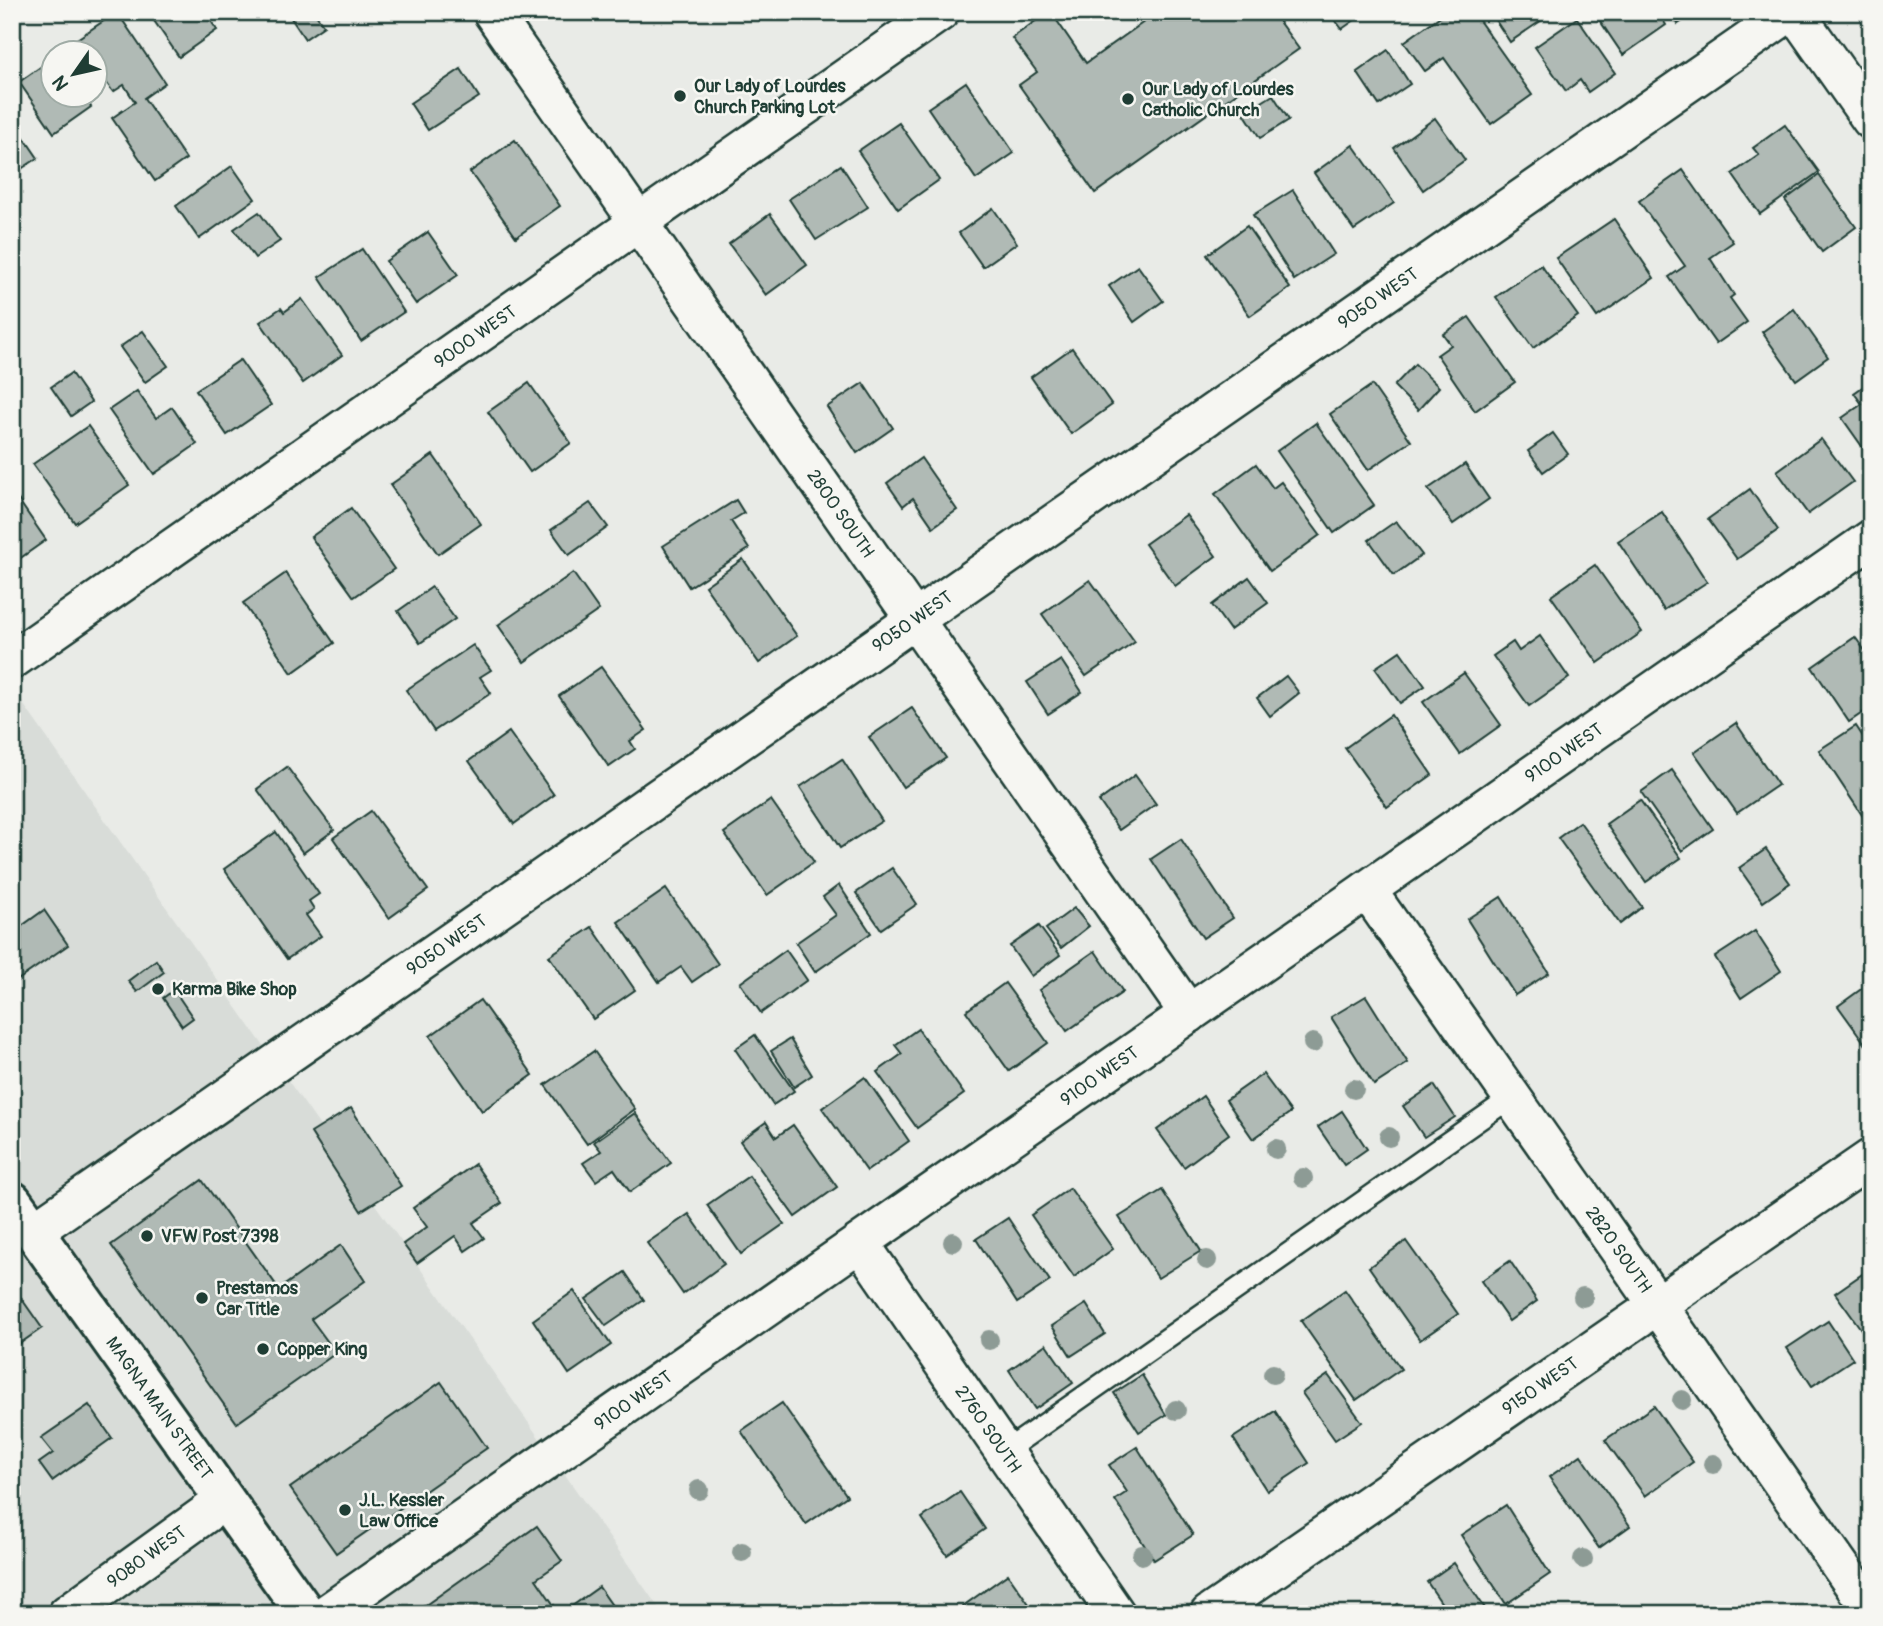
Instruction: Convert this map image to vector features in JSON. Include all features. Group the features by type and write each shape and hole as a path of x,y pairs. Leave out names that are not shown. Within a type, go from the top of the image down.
{"street":[{"name":"2800 SOUTH","path":"492,12 1189,1014"},
{"name":"9000 WEST","path":"12,660 940,12"},
{"name":"9050 WEST","path":"23,1216 915,620 1790,12"},
{"path":"1796,12 1871,120"},
{"name":"9100 WEST","path":"326,1614 1871,539"},
{"name":"2820 SOUTH","path":"1367,890 1871,1610"},
{"name":"9150 WEST","path":"1209,1614 1871,1158"},
{"name":"MAGNA MAIN STREET","path":"23,1216 306,1614"},
{"name":"2760 SOUTH","path":"860,1243 1116,1614"},
{"name":"9080 WEST","path":"67,1614 225,1500"}],"lane":[{"path":"1004,1452 1512,1097"}],"shaded area":[{"path":"12,688 663,1614 12,1614"}],"building":[{"path":"117,12 165,83 144,98 186,159 155,181 112,118 135,102 124,85 113,92 108,85 108,38 78,38"},
{"path":"148,12 205,12 217,30 179,57"},
{"path":"287,12 314,12 324,26 305,39"},
{"name":"Our Lady of Lourdes Catholic Church","path":"1051,12 1086,63 1158,12 1272,12 1299,49 1095,193 1019,85 1037,72 1012,38"},
{"path":"1329,12 1366,12 1342,29"},
{"path":"1446,12 1473,12 1532,95 1491,124 1444,58 1425,71 1404,42"},
{"path":"1490,12 1546,12 1548,16 1510,42"},
{"path":"1594,12 1658,12 1666,25 1623,55"},
{"path":"1670,12 1696,12 1678,24"},
{"path":"1577,18 1615,73 1588,92 1580,80 1566,91 1535,47"},
{"path":"1388,50 1410,84 1379,105 1357,72"},
{"path":"38,69 38,108 90,108 54,133 19,82"},
{"path":"461,69 479,97 428,130 410,103"},
{"path":"966,82 1014,153 976,179 928,108"},
{"path":"1273,95 1289,120 1260,138 1244,113"},
{"path":"1435,118 1465,160 1423,190 1394,148"},
{"path":"12,120 38,158 15,173 12,169"},
{"path":"899,123 939,180 898,209 858,151"},
{"path":"1785,125 1819,172 1760,214 1732,174 1759,155 1753,148"},
{"path":"515,140 560,206 516,237 470,172"},
{"path":"1353,145 1394,203 1354,230 1314,173"},
{"path":"841,165 868,207 816,240 789,199"},
{"path":"232,166 255,199 199,239 176,206"},
{"path":"1683,170 1733,242 1710,258 1734,295 1730,298 1747,322 1716,344 1669,277 1685,266 1639,201"},
{"path":"1819,175 1856,227 1822,252 1785,200"},
{"path":"1293,190 1334,254 1294,280 1253,215"},
{"path":"993,208 1017,243 983,267 959,233"},
{"path":"259,212 280,241 255,258 234,229"},
{"path":"770,214 807,265 766,295 729,244"},
{"path":"1614,219 1654,278 1597,317 1556,258"},
{"path":"1247,226 1290,288 1250,316 1207,255"},
{"path":"428,232 458,275 416,304 386,261"},
{"path":"362,249 404,312 361,341 319,277"},
{"path":"1541,265 1578,316 1533,348 1496,297"},
{"path":"1138,266 1163,301 1134,322 1109,286"},
{"path":"302,299 342,355 303,383 260,322 281,308 284,312"},
{"path":"1794,309 1828,357 1796,380 1762,332"},
{"path":"1469,317 1515,382 1475,411 1437,355 1451,345 1443,334"},
{"path":"143,331 168,366 145,382 120,347"},
{"path":"1072,348 1112,405 1071,434 1031,377"},
{"path":"240,360 271,405 227,435 196,390"},
{"path":"1415,364 1439,387 1418,410 1394,386"},
{"path":"71,373 91,402 71,416 51,387"},
{"path":"1871,381 1871,459 1842,418 1862,404 1854,393"},
{"path":"529,383 571,443 530,472 488,412"},
{"path":"863,383 893,428 857,453 827,407"},
{"path":"1372,385 1411,441 1368,470 1330,414"},
{"path":"137,391 156,418 172,407 197,444 154,474 109,410"},
{"path":"1316,423 1374,505 1334,533 1277,451"},
{"path":"88,426 129,485 75,523 33,464"},
{"path":"1553,433 1568,454 1543,472 1528,451"},
{"path":"1821,439 1853,482 1808,514 1777,471"},
{"path":"433,455 481,524 438,554 390,485"},
{"path":"921,458 957,510 933,527 913,498 903,506 887,483"},
{"path":"1256,464 1273,488 1281,482 1320,535 1270,571 1215,494"},
{"path":"1465,464 1489,499 1453,524 1428,489"},
{"path":"1750,489 1778,530 1737,559 1708,519"},
{"path":"15,495 46,540 12,564 12,497"},
{"path":"736,500 744,513 731,521 749,549 689,587 663,546"},
{"path":"590,503 608,527 569,555 551,530"},
{"path":"351,508 394,569 354,597 311,537"},
{"path":"1662,512 1707,582 1664,610 1618,541"},
{"path":"1186,515 1216,556 1175,586 1145,544"},
{"path":"1396,521 1422,555 1394,575 1369,540"},
{"path":"743,559 797,636 759,663 705,586"},
{"path":"1595,565 1642,632 1598,663 1551,596"},
{"path":"286,573 334,643 292,673 243,603"},
{"path":"573,573 599,610 524,662 498,625"},
{"path":"1249,577 1268,603 1230,630 1212,605"},
{"path":"1090,580 1135,642 1086,676 1042,614"},
{"path":"432,587 455,619 420,643 398,611"},
{"path":"1540,636 1569,678 1529,706 1493,656 1513,642 1519,651"},
{"path":"1855,637 1871,659 1871,707 1849,722 1812,667"},
{"path":"473,645 491,670 480,677 491,693 434,731 406,690"},
{"path":"1400,651 1425,686 1400,703 1375,668"},
{"path":"1061,660 1082,692 1048,714 1027,682"},
{"path":"601,667 646,730 630,741 635,749 609,767 559,696"},
{"path":"1464,673 1501,725 1460,754 1423,702"},
{"path":"1286,676 1299,693 1270,716 1257,698"},
{"path":"912,708 946,758 903,787 869,737"},
{"path":"1391,715 1432,775 1387,807 1345,748"},
{"path":"1736,723 1778,785 1737,813 1694,752"},
{"path":"1856,726 1871,749 1871,822 1868,824 1819,750"},
{"path":"509,732 554,795 514,824 469,761"},
{"path":"842,759 882,821 840,848 800,787"},
{"path":"287,767 334,830 303,853 257,789"},
{"path":"1672,770 1713,829 1682,851 1641,792"},
{"path":"1135,775 1156,804 1119,830 1099,801"},
{"path":"771,800 814,862 767,895 724,833"},
{"path":"1640,800 1681,858 1646,882 1606,824"},
{"path":"371,811 428,890 389,918 333,838"},
{"path":"1580,822 1642,907 1620,924 1558,838"},
{"path":"276,832 319,894 309,901 314,909 306,915 321,936 287,959 224,869"},
{"path":"1181,839 1233,918 1203,938 1151,859"},
{"path":"1766,849 1790,883 1763,902 1739,868"},
{"path":"892,868 917,904 881,929 856,893"},
{"path":"839,885 871,933 815,972 796,943 836,915 823,897"},
{"path":"666,889 718,964 692,982 681,967 659,982 618,922"},
{"path":"1501,897 1549,973 1515,995 1467,919"},
{"path":"1074,908 1089,926 1061,948 1046,929"},
{"path":"44,910 68,945 12,984 12,933"},
{"path":"1039,926 1060,955 1031,976 1010,946"},
{"path":"592,927 635,990 593,1019 549,956"},
{"path":"1755,931 1781,971 1741,998 1715,957"},
{"path":"786,950 807,980 761,1013 740,983"},
{"path":"1095,951 1123,992 1067,1031 1039,990"},
{"path":"156,960 164,972 137,992 128,981"},
{"path":"1871,982 1871,1052 1838,1006"},
{"path":"1005,983 1048,1043 1009,1071 966,1011"},
{"path":"174,990 193,1018 182,1026 163,998"},
{"path":"1366,996 1408,1063 1374,1085 1331,1017"},
{"path":"480,1000 533,1075 482,1111 430,1036"},
{"path":"918,1029 964,1094 917,1128 877,1072 902,1054 895,1045"},
{"path":"755,1035 794,1091 773,1105 735,1049"},
{"path":"790,1039 812,1075 794,1087 771,1051"},
{"path":"594,1051 635,1109 587,1144 545,1085"},
{"path":"1263,1074 1291,1112 1253,1139 1226,1100"},
{"path":"865,1077 909,1141 867,1171 822,1108"},
{"path":"1434,1085 1455,1117 1424,1137 1403,1106"},
{"path":"1203,1096 1229,1134 1184,1167 1157,1130"},
{"path":"351,1108 401,1186 361,1211 311,1133"},
{"path":"1342,1111 1367,1149 1344,1165 1318,1127"},
{"path":"635,1113 671,1163 630,1192 614,1169 596,1181 583,1163 601,1151 594,1142"},
{"path":"766,1122 776,1137 793,1125 837,1187 795,1217 740,1141"},
{"path":"475,1164 502,1203 473,1223 484,1238 465,1251 455,1236 417,1263 403,1244 427,1227 413,1208"},
{"path":"749,1176 784,1224 741,1254 707,1205"},
{"path":"202,1180 279,1289 341,1245 365,1281 311,1319 336,1353 237,1423 111,1245"},
{"path":"1070,1188 1113,1249 1074,1277 1031,1215"},
{"path":"1162,1190 1201,1251 1158,1278 1119,1217"},
{"path":"689,1214 724,1264 683,1294 647,1243"},
{"path":"1008,1218 1050,1281 1017,1303 976,1239"},
{"path":"1406,1241 1458,1314 1420,1340 1369,1267"},
{"path":"1510,1261 1537,1301 1509,1321 1481,1281"},
{"path":"1871,1268 1871,1343 1835,1293"},
{"path":"625,1272 644,1300 606,1326 586,1299"},
{"path":"12,1285 42,1328 12,1349"},
{"path":"1345,1290 1401,1369 1356,1400 1301,1321"},
{"path":"574,1291 611,1345 569,1374 533,1320"},
{"path":"1086,1304 1105,1334 1071,1356 1052,1326"},
{"path":"1828,1321 1853,1359 1812,1386 1787,1348"},
{"path":"1046,1344 1073,1383 1035,1409 1009,1370"},
{"path":"1142,1375 1166,1415 1139,1432 1114,1393"},
{"path":"1328,1375 1362,1422 1335,1440 1302,1393"},
{"path":"441,1382 487,1448 336,1553 290,1488"},
{"path":"782,1403 847,1496 806,1524 741,1431"},
{"path":"89,1405 112,1438 52,1481 39,1463 53,1453 41,1438"},
{"path":"1654,1406 1693,1462 1645,1496 1605,1440"},
{"path":"1275,1411 1309,1463 1267,1491 1233,1438"},
{"path":"1137,1447 1193,1535 1154,1560 1115,1500 1127,1492 1109,1465"},
{"path":"1581,1455 1630,1526 1599,1548 1549,1477"},
{"path":"960,1492 985,1529 947,1555 922,1518"},
{"path":"1506,1505 1550,1574 1506,1604 1461,1535"},
{"path":"537,1526 562,1561 536,1579 560,1614 413,1614"},
{"path":"1454,1563 1489,1614 1449,1614 1427,1582"},
{"path":"1008,1574 1036,1614 968,1614 963,1606"},
{"path":"599,1587 618,1614 561,1614"},
{"path":"1398,1604 1405,1614 1384,1614"}],"place":[{"name":"Our Lady of Lourdes Church Parking Lot","path":"680,96"},
{"name":"Our Lady of Lourdes Catholic Church","path":"1128,99"},
{"name":"Karma Bike Shop","path":"158,989"},
{"name":"VFW Post 7398","path":"147,1236"},
{"name":"Prestamos Car Title","path":"202,1298"},
{"name":"Copper King","path":"263,1349"},
{"name":"J.L. Kessler Law Office","path":"345,1510"}]}
